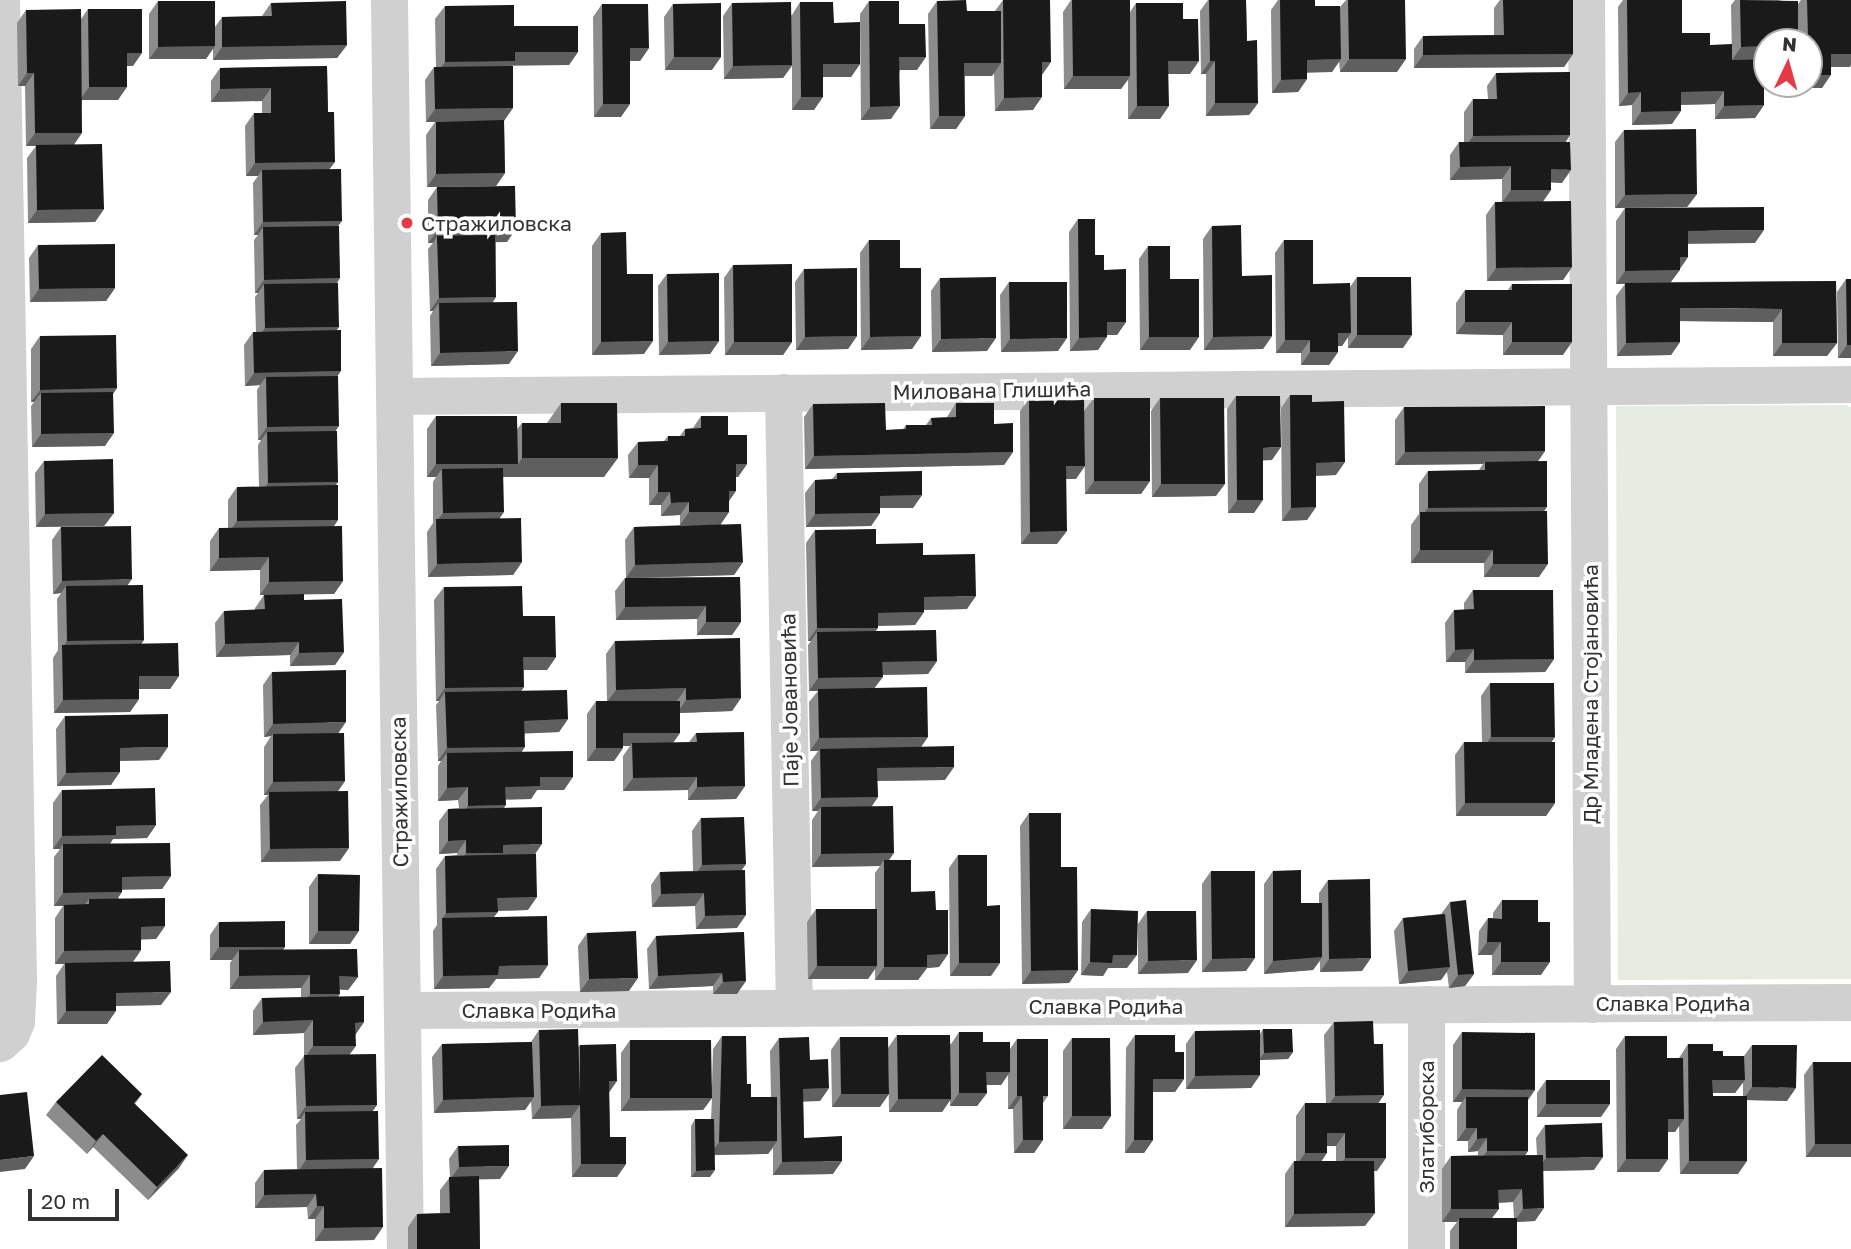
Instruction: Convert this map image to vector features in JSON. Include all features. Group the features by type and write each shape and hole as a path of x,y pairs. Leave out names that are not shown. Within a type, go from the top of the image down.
{"street":[{"path":"0,1044 11,1033 16,1021 19,981 1,0"},
{"name":"Стражиловска","path":"389,0 405,1249"},
{"name":"Др Младена Стојановића","path":"1586,0 1592,1004"},
{"path":"1588,385 1851,384"},
{"name":"Милована Глишића","path":"395,396 1588,385"},
{"name":"Паје Јовановића","path":"783,392 794,1008"},
{"name":"Славка Родића","path":"402,1010 1851,1002"},
{"name":"Златиборска","path":"1426,1004 1426,1249"}],"shaded area":[{"path":"1616,406 1851,407 1851,979 1618,980"}],"building":[{"path":"966,0 967,11 1001,11 1001,63 964,63 965,116 939,116 937,1"},
{"path":"1003,0 1050,0 1051,62 1042,62 1042,97 1004,98"},
{"path":"1072,0 1130,0 1130,76 1073,76"},
{"path":"1209,0 1246,0 1247,41 1257,40 1258,103 1215,103 1215,61 1210,61"},
{"path":"1280,0 1315,0 1315,6 1340,6 1341,59 1307,60 1307,79 1281,80"},
{"path":"1348,0 1405,0 1406,59 1349,59"},
{"path":"1503,0 1573,0 1573,54 1423,55 1423,36 1504,35"},
{"path":"1627,0 1682,0 1682,33 1710,33 1710,45 1732,44 1732,60 1753,59 1753,98 1764,98 1764,105 1724,106 1724,91 1681,92 1681,111 1641,112 1641,92 1628,93"},
{"path":"1740,0 1798,1 1798,28 1753,28 1753,47 1741,47"},
{"path":"1807,0 1851,0 1851,54 1831,54 1831,75 1823,75 1823,28 1808,28"},
{"path":"158,1 215,1 215,46 158,47"},
{"path":"346,1 347,45 222,47 222,17 272,16 271,3"},
{"path":"869,1 899,1 899,24 925,24 926,57 899,57 900,106 870,107"},
{"path":"791,2 792,65 733,66 732,3"},
{"path":"800,2 833,2 834,23 860,22 860,64 823,64 823,97 801,97"},
{"path":"721,3 721,57 674,57 673,4"},
{"path":"1136,3 1183,3 1183,19 1198,19 1199,61 1168,61 1169,106 1137,106"},
{"path":"602,4 648,4 649,48 630,48 630,104 603,104"},
{"path":"514,5 514,26 578,26 578,52 515,52 515,61 445,62 445,6"},
{"path":"81,9 82,133 35,133 34,73 27,73 26,10"},
{"path":"88,9 142,9 142,53 127,53 127,87 89,87"},
{"path":"327,66 328,112 334,112 335,162 255,163 254,113 271,113 271,88 220,89 220,68"},
{"path":"513,66 513,108 435,109 434,67"},
{"path":"1570,72 1570,135 1473,136 1473,99 1497,99 1496,73"},
{"path":"504,120 505,173 436,174 436,122"},
{"path":"1696,129 1697,194 1625,195 1624,130"},
{"path":"1459,142 1570,142 1571,170 1551,169 1551,190 1511,190 1511,166 1460,167"},
{"path":"102,144 104,209 37,210 36,145"},
{"path":"341,169 342,221 263,222 262,170"},
{"path":"515,186 516,229 438,230 437,187"},
{"path":"1571,201 1572,267 1496,268 1495,202"},
{"path":"1764,207 1764,230 1688,231 1688,257 1680,257 1680,270 1625,271 1625,208"},
{"path":"1078,219 1095,219 1095,255 1104,255 1104,270 1126,269 1126,322 1107,322 1107,337 1079,338"},
{"path":"1241,225 1242,276 1272,275 1272,336 1213,337 1212,226"},
{"path":"339,226 340,278 264,280 263,227"},
{"path":"626,232 627,274 653,274 653,341 601,342 601,233"},
{"path":"495,235 496,297 439,298 437,236"},
{"path":"869,240 900,240 900,268 921,268 921,336 870,337"},
{"path":"1284,240 1313,240 1313,284 1350,283 1351,333 1338,333 1338,352 1310,352 1310,340 1285,340"},
{"path":"115,244 115,288 39,289 38,245"},
{"path":"1148,246 1170,246 1170,279 1199,279 1199,337 1149,337"},
{"path":"792,264 792,342 734,342 733,265"},
{"path":"857,268 857,336 805,337 804,269"},
{"path":"719,273 719,341 668,342 667,274"},
{"path":"996,277 996,338 941,339 940,278"},
{"path":"1357,277 1411,277 1412,335 1357,335"},
{"path":"1846,279 1851,279 1851,345 1847,345"},
{"path":"1836,281 1837,343 1782,343 1782,309 1680,308 1680,342 1626,343 1625,283"},
{"path":"1009,282 1067,282 1067,338 1010,339"},
{"path":"338,283 339,327 265,328 264,284"},
{"path":"1512,284 1572,284 1572,342 1512,342 1512,322 1465,322 1465,290 1512,290"},
{"path":"517,302 518,351 440,353 439,303"},
{"path":"341,330 341,371 254,373 253,332"},
{"path":"116,335 117,388 40,390 40,336"},
{"path":"338,376 339,426 267,427 266,377"},
{"path":"113,392 114,433 41,434 41,393"},
{"path":"1290,395 1312,395 1312,402 1344,401 1345,462 1316,463 1316,507 1291,508"},
{"path":"1236,396 1280,396 1281,447 1263,448 1263,500 1237,500"},
{"path":"1084,397 1085,466 1066,466 1067,531 1030,532 1029,398"},
{"path":"1094,398 1150,398 1150,481 1094,481"},
{"path":"1160,398 1224,398 1225,484 1161,484"},
{"path":"561,403 617,403 618,458 522,458 522,423 561,423"},
{"path":"885,403 886,430 906,429 906,425 932,425 931,418 956,417 956,403 994,403 994,424 1013,423 1013,452 814,456 813,404"},
{"path":"1545,406 1545,451 1405,452 1404,407"},
{"path":"436,416 517,416 518,464 436,464"},
{"path":"701,416 728,416 728,435 747,435 747,464 736,464 736,491 729,491 729,512 689,512 689,502 671,503 670,492 658,492 658,465 638,465 638,442 668,441 668,436 685,436 685,429 701,428"},
{"path":"337,431 338,482 268,483 267,432"},
{"path":"113,459 114,513 45,514 44,461"},
{"path":"1547,461 1547,507 1428,508 1428,471 1485,470 1485,462"},
{"path":"503,468 504,512 443,513 442,469"},
{"path":"922,471 922,495 880,496 880,513 815,514 815,480 837,479 837,473"},
{"path":"338,485 338,520 237,521 237,487"},
{"path":"1547,511 1548,564 1493,564 1493,550 1420,550 1420,512"},
{"path":"521,518 522,562 437,564 436,519"},
{"path":"741,524 743,562 635,565 634,527"},
{"path":"131,526 132,579 62,581 61,527"},
{"path":"342,526 343,581 269,582 269,557 219,558 219,528"},
{"path":"876,529 876,544 923,543 923,555 975,554 976,596 924,597 924,612 878,613 878,628 817,628 815,530"},
{"path":"740,577 741,622 706,622 706,606 625,607 625,578"},
{"path":"143,585 144,640 67,641 66,586"},
{"path":"522,586 523,616 555,616 556,657 523,657 524,687 445,688 444,587"},
{"path":"1473,590 1553,590 1554,659 1474,660 1474,649 1455,650 1454,610 1474,609"},
{"path":"304,594 304,600 342,599 344,652 299,653 299,642 225,644 224,611 265,609 264,595"},
{"path":"936,630 937,661 882,662 883,677 818,678 817,632"},
{"path":"740,638 741,698 686,700 686,688 616,690 615,641"},
{"path":"178,643 179,676 139,676 139,699 63,700 62,645"},
{"path":"346,670 346,722 273,724 272,672"},
{"path":"1490,683 1554,683 1555,737 1491,737"},
{"path":"927,687 928,737 819,738 818,689"},
{"path":"567,690 568,719 524,721 525,747 447,748 445,692"},
{"path":"596,701 680,701 680,733 623,733 623,748 596,748"},
{"path":"168,714 168,747 120,748 120,772 66,773 65,716"},
{"path":"744,732 745,786 697,787 697,777 633,778 632,743 697,742 696,733"},
{"path":"344,733 345,781 273,782 273,734"},
{"path":"1464,742 1555,742 1555,803 1465,803"},
{"path":"954,746 954,767 877,768 878,797 821,798 820,749"},
{"path":"573,751 573,777 540,777 540,786 505,787 506,805 468,806 468,787 447,788 447,753"},
{"path":"155,788 156,825 116,826 116,835 62,836 62,790"},
{"path":"348,791 349,848 270,849 269,792"},
{"path":"893,806 894,853 821,854 821,807"},
{"path":"542,807 542,844 503,845 503,853 466,853 466,840 448,841 448,809"},
{"path":"1029,813 1061,813 1061,867 1077,867 1078,970 1031,971"},
{"path":"744,817 746,864 702,865 701,818"},
{"path":"170,843 171,876 122,877 122,892 63,893 63,844"},
{"path":"536,854 537,897 497,898 498,912 446,913 445,856"},
{"path":"958,855 987,855 987,906 1000,905 1000,963 959,963"},
{"path":"884,860 911,860 911,892 935,891 936,910 948,910 948,954 927,955 927,967 884,967"},
{"path":"745,870 746,915 705,916 704,893 661,894 660,872"},
{"path":"1301,870 1301,903 1322,903 1322,957 1273,961 1273,871"},
{"path":"1211,871 1255,871 1255,958 1212,959"},
{"path":"318,874 360,875 359,931 318,931"},
{"path":"1370,879 1371,958 1329,959 1328,880"},
{"path":"165,898 165,926 141,927 141,950 64,951 64,905 89,904 89,899"},
{"path":"1466,900 1474,974 1458,975 1450,902"},
{"path":"1502,900 1538,900 1538,922 1550,922 1550,962 1501,962 1501,942 1487,942 1488,918 1502,919"},
{"path":"816,909 877,909 877,966 817,966"},
{"path":"1091,909 1138,911 1137,955 1113,955 1112,963 1090,962"},
{"path":"1147,911 1196,911 1197,960 1148,961"},
{"path":"1445,914 1450,967 1408,971 1403,918"},
{"path":"547,916 548,965 499,966 498,975 443,976 442,918"},
{"path":"285,921 285,947 219,947 219,922"},
{"path":"636,931 638,978 589,979 587,933"},
{"path":"744,932 746,981 723,982 722,973 658,976 656,936"},
{"path":"357,949 358,977 339,976 340,994 310,994 310,975 239,976 239,950"},
{"path":"170,961 171,992 116,993 116,1011 66,1011 65,963"},
{"path":"364,996 364,1022 355,1023 356,1046 313,1046 313,1020 263,1022 262,998"},
{"path":"1373,1021 1374,1044 1383,1044 1384,1095 1335,1096 1334,1022"},
{"path":"578,1029 580,1096 580,1045 616,1044 617,1081 609,1081 610,1137 626,1137 626,1164 581,1164 580,1105 541,1106 539,1030"},
{"path":"1263,1029 1292,1029 1293,1052 1264,1053"},
{"path":"1260,1030 1260,1075 1195,1076 1195,1031"},
{"path":"959,1032 983,1032 983,1042 1010,1042 1010,1072 986,1072 987,1093 959,1093"},
{"path":"1462,1032 1535,1033 1535,1090 1462,1089"},
{"path":"897,1035 950,1035 951,1099 898,1099"},
{"path":"1135,1035 1175,1035 1175,1052 1184,1052 1184,1079 1153,1079 1153,1140 1134,1140"},
{"path":"722,1036 746,1036 747,1084 751,1084 751,1097 777,1097 777,1141 719,1142"},
{"path":"1625,1036 1667,1036 1667,1058 1683,1058 1684,1119 1668,1119 1668,1159 1626,1159"},
{"path":"809,1037 810,1060 828,1059 829,1088 803,1089 804,1138 842,1136 842,1161 782,1162 779,1038"},
{"path":"840,1037 888,1037 889,1094 841,1094"},
{"path":"1072,1038 1110,1038 1111,1116 1072,1116"},
{"path":"1017,1039 1048,1039 1048,1096 1043,1096 1043,1140 1023,1140 1022,1096 1017,1096"},
{"path":"630,1040 711,1040 712,1098 630,1098"},
{"path":"532,1042 534,1097 443,1100 442,1044"},
{"path":"1688,1044 1713,1044 1713,1051 1723,1051 1723,1056 1744,1056 1745,1080 1712,1080 1713,1096 1747,1096 1747,1161 1689,1161"},
{"path":"1752,1045 1797,1045 1796,1088 1752,1087"},
{"path":"376,1054 377,1105 306,1106 304,1055"},
{"path":"102,1055 142,1094 134,1103 188,1155 157,1187 103,1134 96,1141 56,1102"},
{"path":"1813,1062 1851,1062 1851,1144 1815,1144"},
{"path":"1546,1080 1610,1080 1610,1104 1546,1104"},
{"path":"27,1092 34,1156 0,1160 0,1095"},
{"path":"1466,1097 1528,1097 1528,1151 1487,1151 1487,1138 1477,1139 1477,1128 1466,1128"},
{"path":"1305,1103 1386,1103 1386,1158 1345,1158 1345,1133 1327,1133 1327,1153 1305,1153"},
{"path":"378,1111 379,1159 306,1160 305,1112"},
{"path":"695,1119 714,1119 715,1170 696,1171"},
{"path":"1602,1123 1603,1157 1546,1158 1545,1125"},
{"path":"509,1145 509,1166 459,1167 458,1146"},
{"path":"1543,1155 1544,1208 1523,1209 1522,1189 1498,1190 1499,1209 1451,1209 1451,1156"},
{"path":"1294,1161 1374,1161 1375,1213 1294,1214"},
{"path":"382,1168 383,1227 324,1228 324,1206 317,1206 316,1194 264,1195 264,1170"},
{"path":"479,1176 480,1249 417,1249 417,1214 450,1213 449,1177"},
{"path":"1459,1218 1517,1218 1517,1249 1459,1249"}],"place":[{"name":"Стражиловска","path":"407,223"}]}
